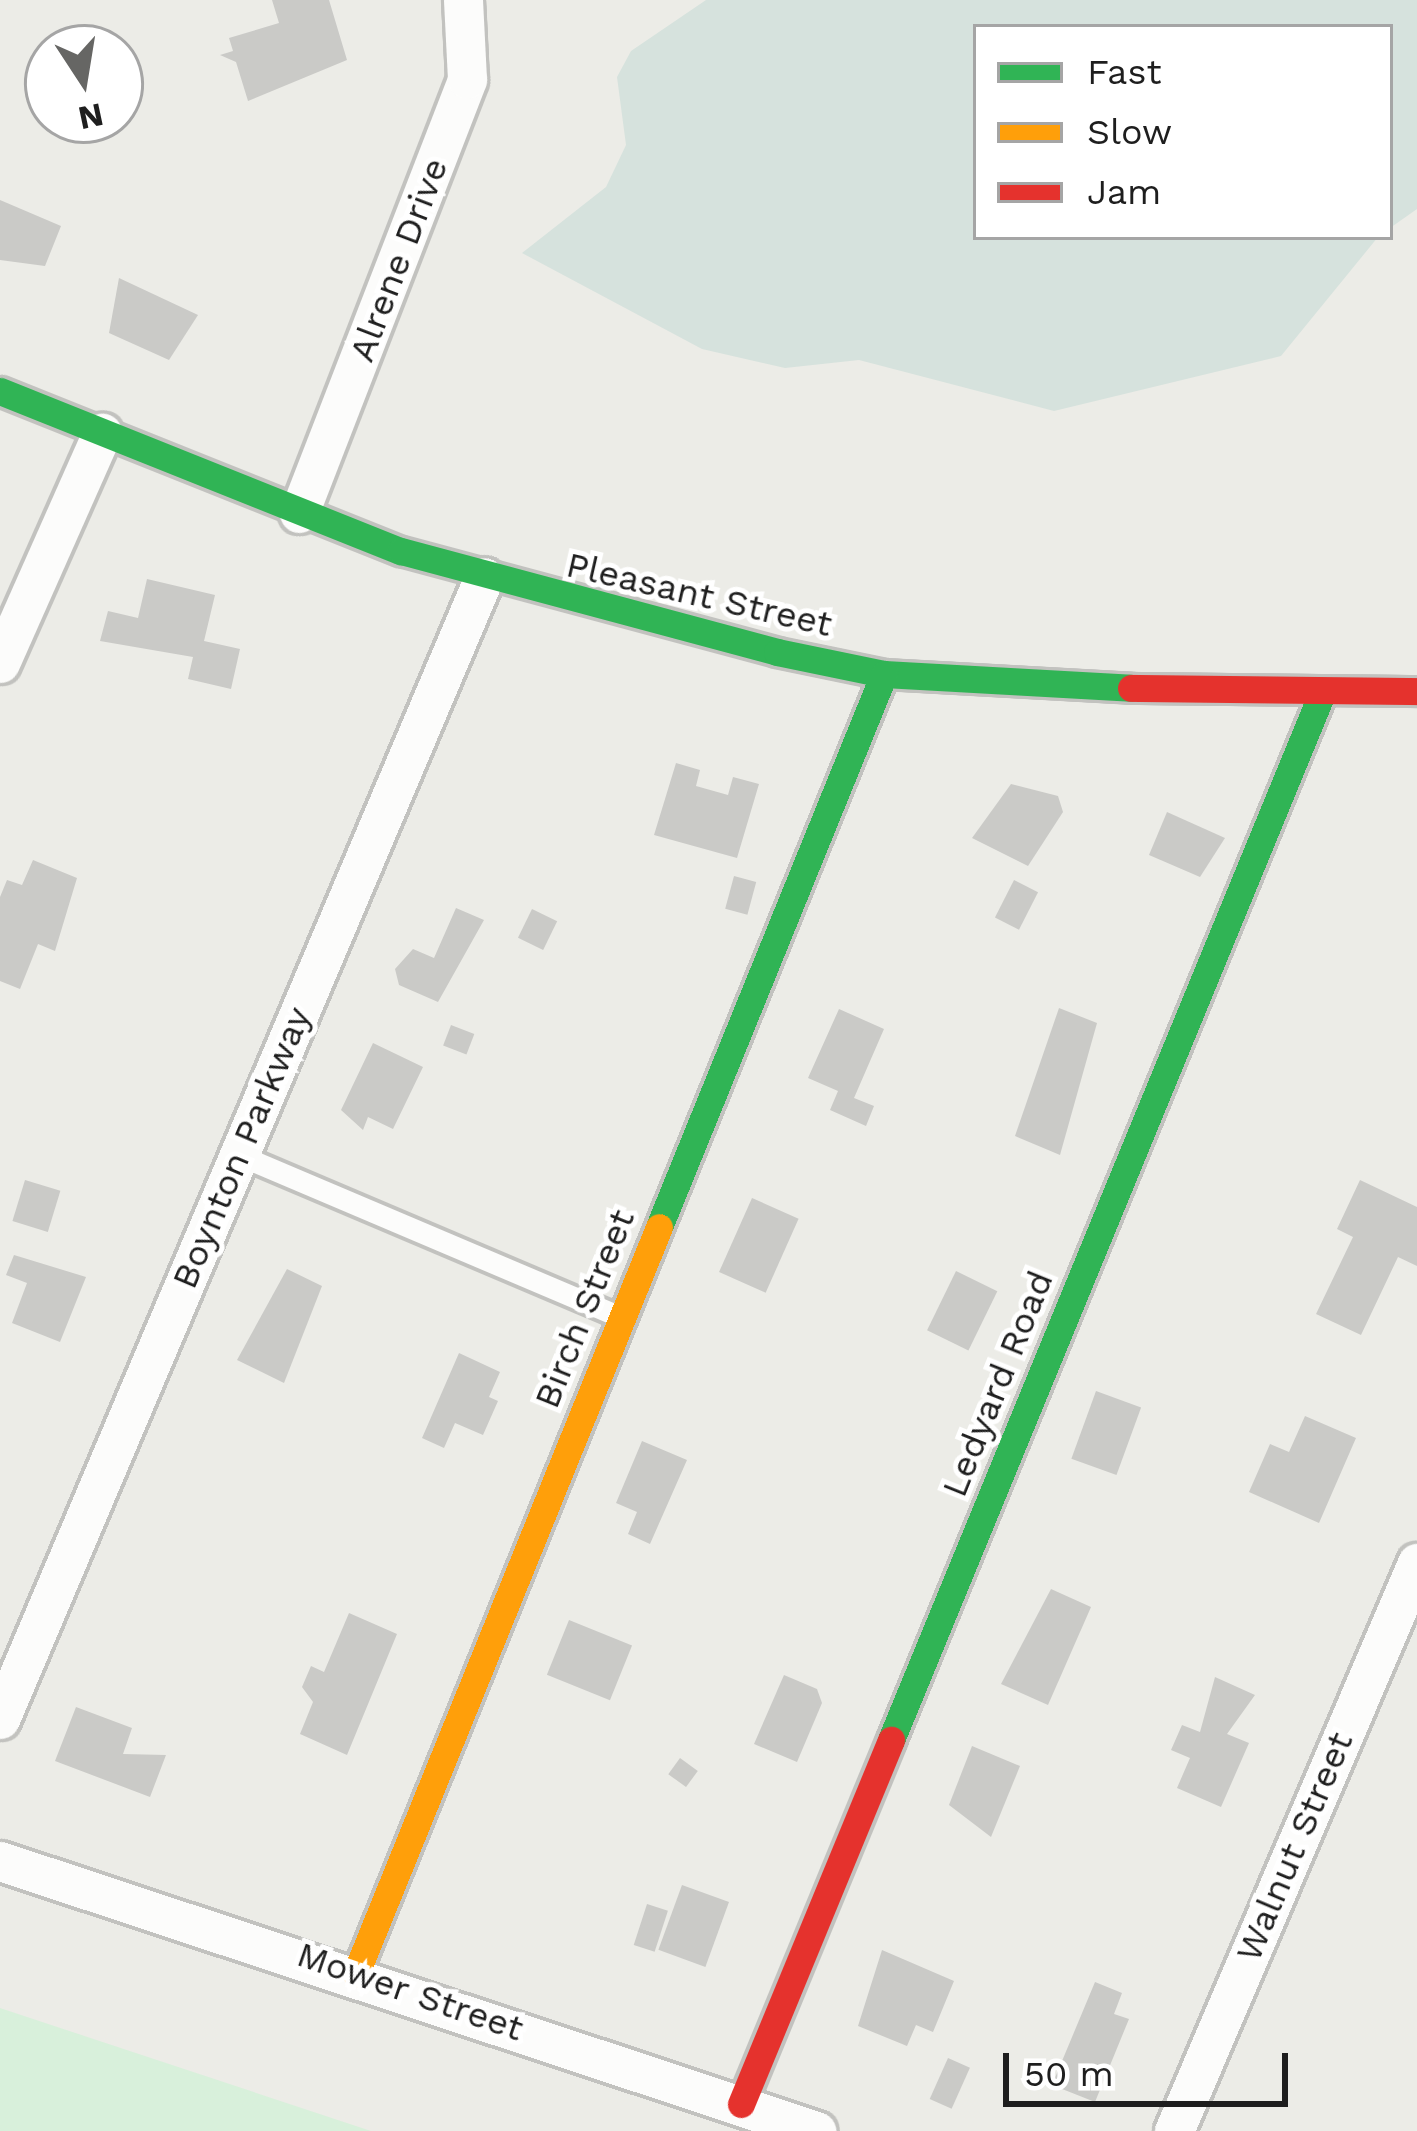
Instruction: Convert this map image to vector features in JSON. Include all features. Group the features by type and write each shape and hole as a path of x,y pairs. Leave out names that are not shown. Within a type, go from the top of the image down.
{"street":[{"name":"Alrene Drive","path":"299,513 467,80 463,0"},
{"name":"Pleasant Street","path":"0,391 299,513 484,577 884,674 1417,691"},
{"path":"0,663 102,434"},
{"name":"Boynton Parkway","path":"0,1719 484,577"},
{"name":"Birch Street","path":"356,1972 884,674"},
{"name":"Ledyard Road","path":"741,2104 1323,691"},
{"name":"Walnut Street","path":"1174,2131 1417,1563"},
{"name":"Mower Street","path":"0,1862 356,1972 816,2131"}],"lane":[{"path":"238,1155 620,1318"}],"shaded area":[{"path":"706,0 1417,0 1417,209 1393,226 1393,24 973,24 973,240 1376,240 1281,356 1054,411 859,360 785,368 702,349 522,253 606,187 626,145 617,77 631,51"}],"green space":[{"path":"0,2008 371,2131 0,2131"}],"building":[{"path":"272,0 329,0 347,60 248,101 236,62 220,55 233,51 229,38 279,23"},
{"path":"0,200 61,226 45,266 0,260"},
{"path":"119,278 198,315 169,360 109,333"},
{"path":"147,579 215,595 204,641 240,649 231,689 188,679 193,657 100,641 108,611 138,618"},
{"path":"676,763 700,770 696,786 728,795 733,777 759,784 737,858 654,835"},
{"path":"1011,784 1058,796 1063,812 1028,866 972,838"},
{"path":"1167,812 1225,838 1200,877 1149,855"},
{"path":"33,860 77,878 55,951 38,944 20,989 0,981 0,897 7,880 22,885"},
{"path":"734,876 756,882 747,915 725,909"},
{"path":"1014,880 1038,892 1019,930 995,917"},
{"path":"456,908 484,920 438,1002 399,985 395,969 413,949 434,958"},
{"path":"532,909 557,921 543,950 518,938"},
{"path":"1059,1008 1097,1023 1060,1155 1015,1136"},
{"path":"839,1009 884,1029 854,1098 874,1106 866,1126 830,1110 838,1091 808,1078"},
{"path":"451,1025 474,1034 466,1054 443,1046"},
{"path":"373,1043 423,1067 393,1129 368,1117 363,1130 341,1110"},
{"path":"25,1180 60,1191 48,1232 12,1221"},
{"path":"1360,1180 1417,1207 1417,1266 1398,1257 1361,1335 1316,1314 1353,1237 1337,1229"},
{"path":"752,1198 799,1219 766,1293 719,1272"},
{"path":"14,1255 86,1277 60,1342 12,1323 27,1283 6,1275"},
{"path":"287,1269 322,1286 284,1383 237,1360"},
{"path":"956,1271 997,1291 968,1350 927,1330"},
{"path":"459,1353 500,1372 489,1397 498,1401 483,1435 455,1423 444,1448 422,1438"},
{"path":"1096,1391 1141,1407 1116,1475 1071,1459"},
{"path":"1305,1416 1356,1438 1319,1523 1249,1492 1270,1444 1289,1452"},
{"path":"642,1441 687,1460 650,1544 628,1534 637,1512 616,1503"},
{"path":"1051,1589 1091,1607 1048,1705 1001,1684"},
{"path":"349,1613 397,1634 347,1755 300,1734 313,1702 302,1687 311,1666 324,1672"},
{"path":"569,1620 632,1645 610,1700 547,1675"},
{"path":"784,1675 817,1689 822,1703 797,1762 754,1744"},
{"path":"1215,1677 1255,1695 1227,1734 1249,1743 1221,1807 1177,1788 1190,1758 1171,1750 1182,1725 1200,1732"},
{"path":"76,1707 132,1728 123,1754 166,1755 150,1797 55,1761"},
{"path":"972,1746 1020,1766 991,1837 949,1805"},
{"path":"680,1758 698,1771 686,1787 668,1774"},
{"path":"682,1885 729,1902 705,1967 658,1950"},
{"path":"647,1904 668,1911 655,1952 634,1945"},
{"path":"882,1950 954,1981 933,2032 916,2025 907,2046 858,2026"},
{"path":"1095,1982 1122,1993 1114,2014 1129,2019 1095,2102 1052,2085"},
{"path":"948,2058 970,2068 952,2109 930,2099"}],"traffic: fast":[{"path":"0,391 401,551 777,652 884,674 1131,688"},
{"path":"659,1227 884,674"},
{"path":"891,1740 1323,691"}],"traffic: slow":[{"path":"356,1973 659,1227"}],"traffic: jam":[{"path":"1131,688 1417,691"},
{"path":"741,2104 891,1740"}]}
